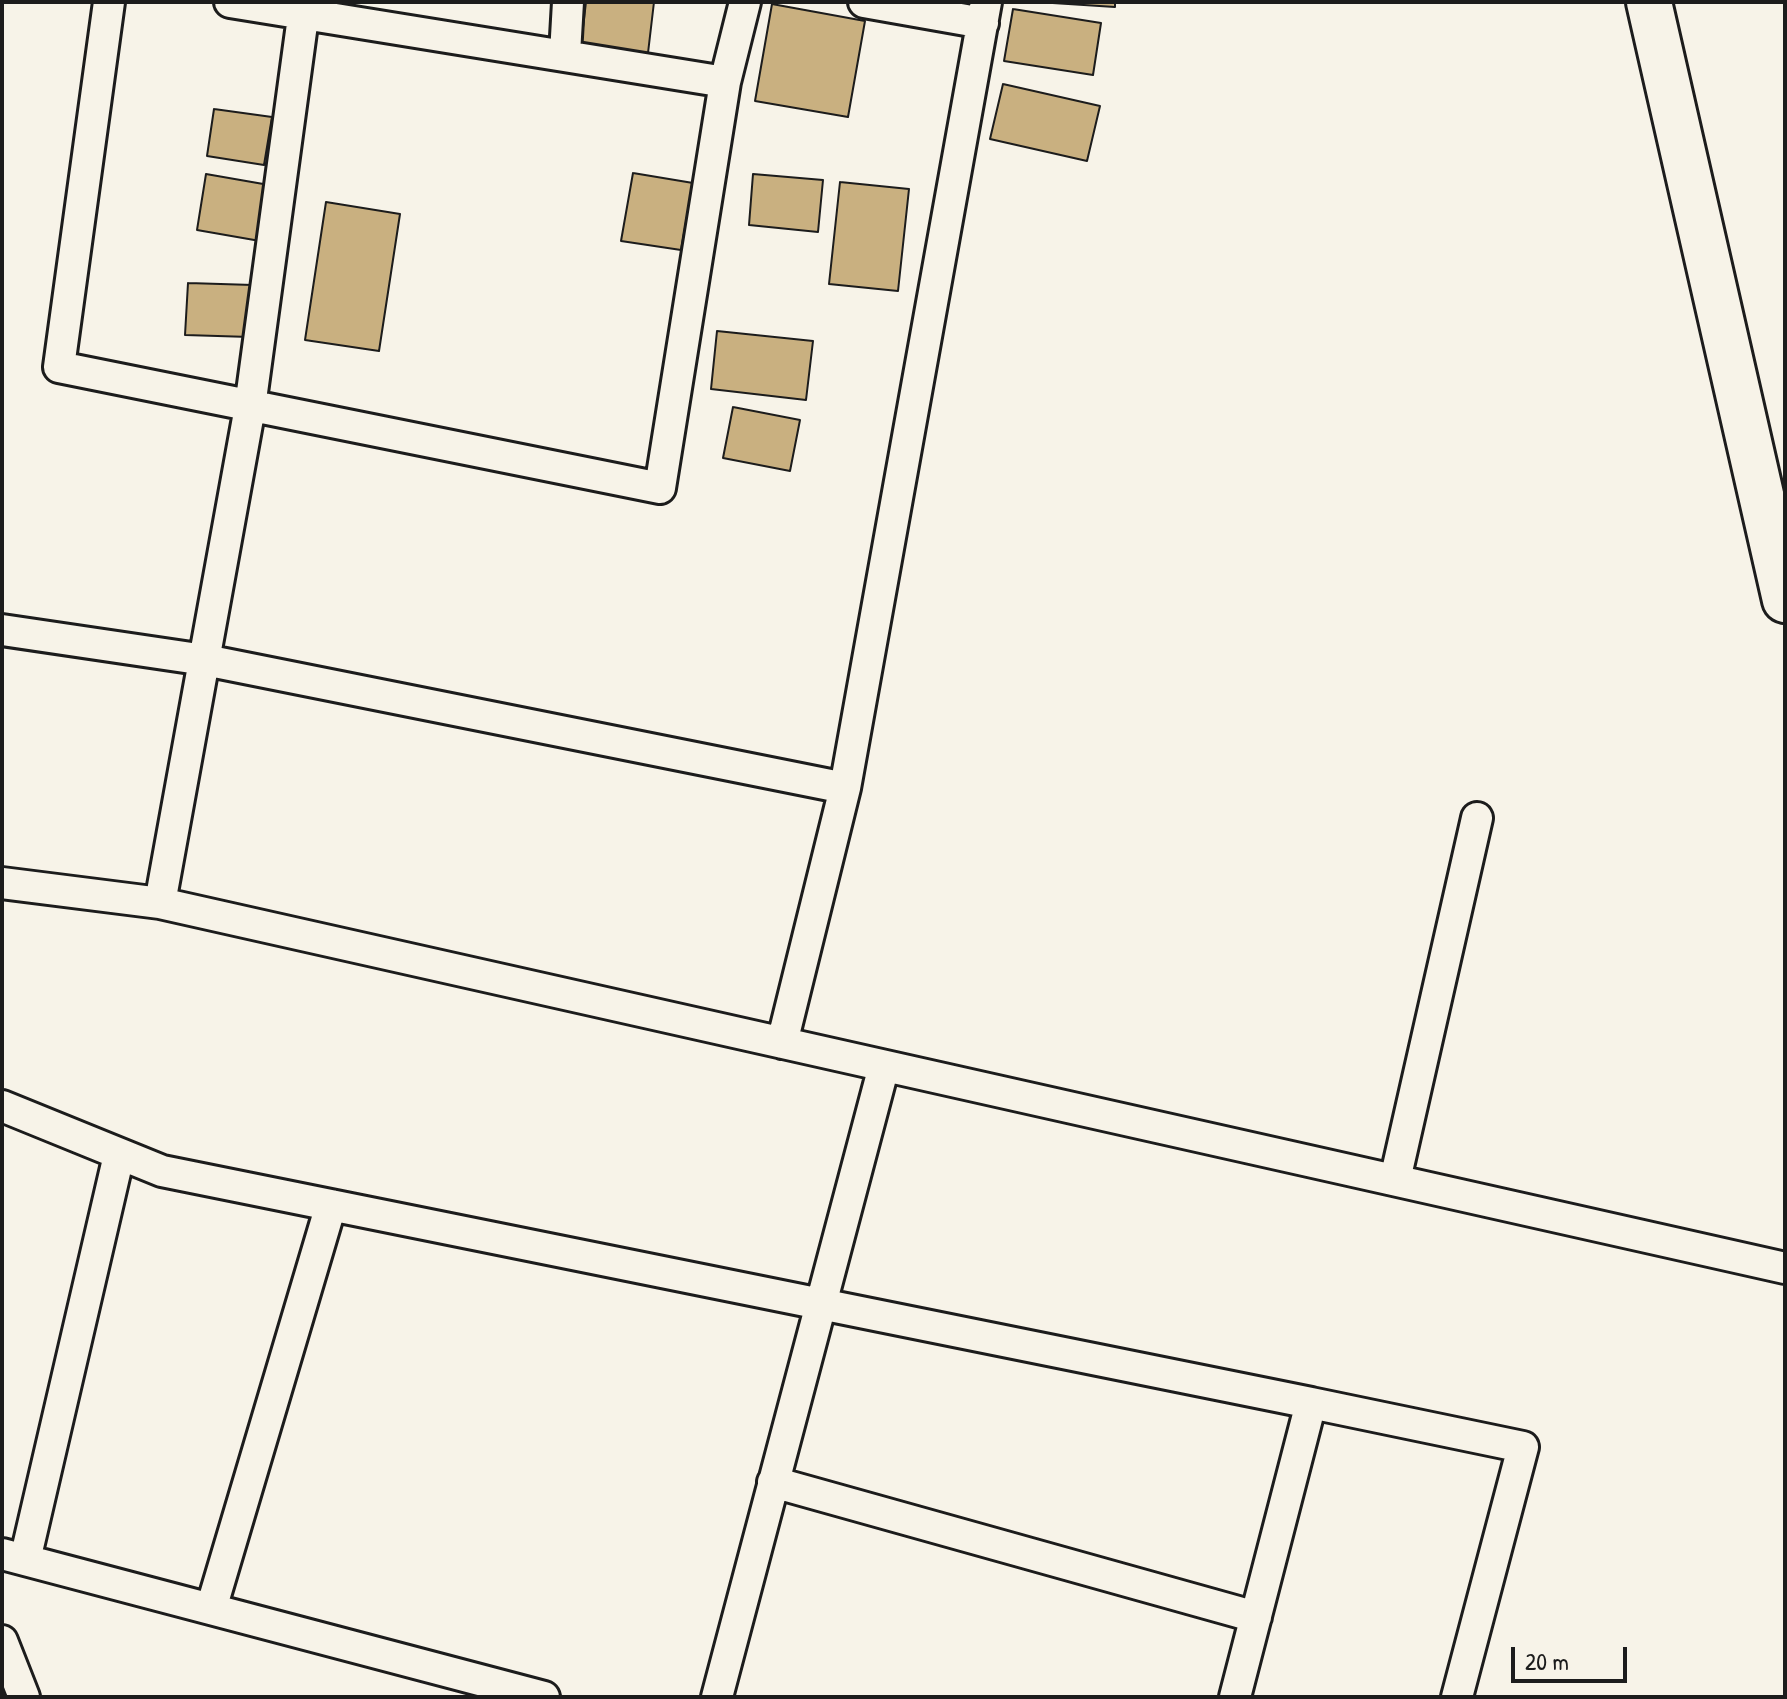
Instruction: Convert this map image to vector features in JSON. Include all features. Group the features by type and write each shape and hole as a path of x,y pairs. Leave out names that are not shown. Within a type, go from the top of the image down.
{"street":[{"path":"109,2 59,367 660,488 725,82 745,2"},
{"path":"230,2 304,8 725,82"},
{"path":"565,54 568,2"},
{"path":"782,1043 845,788 985,13 864,2"},
{"path":"1649,2 1785,600"},
{"path":"160,903 250,407 304,8"},
{"path":"2,630 205,660 845,788"},
{"path":"1395,1180 1477,818"},
{"path":"2,883 160,903 1785,1268"},
{"path":"717,1697 884,1066"},
{"path":"2,1106 162,1171 1523,1447 1457,1697"},
{"path":"119,1155 14,1557 544,1697"},
{"path":"211,1609 331,1205"},
{"path":"1235,1697 1311,1403"},
{"path":"773,1482 1256,1617"},
{"path":"2,1641 24,1697"}],"building":[{"path":"586,2 654,2 648,53 581,45"},
{"path":"1037,2 1115,2 1115,7"},
{"path":"772,4 865,21 848,117 755,101"},
{"path":"1013,9 1101,23 1093,75 1004,61"},
{"path":"1003,84 1100,106 1087,161 990,139"},
{"path":"214,109 272,117 264,165 207,156"},
{"path":"633,173 693,183 681,250 621,241"},
{"path":"206,174 269,185 260,241 197,230"},
{"path":"753,174 823,180 818,232 749,225"},
{"path":"840,182 909,189 898,291 829,284"},
{"path":"326,202 400,214 379,351 305,340"},
{"path":"188,283 253,285 250,337 185,335"},
{"path":"717,331 813,341 806,400 711,389"},
{"path":"733,407 800,420 790,471 723,458"}]}
